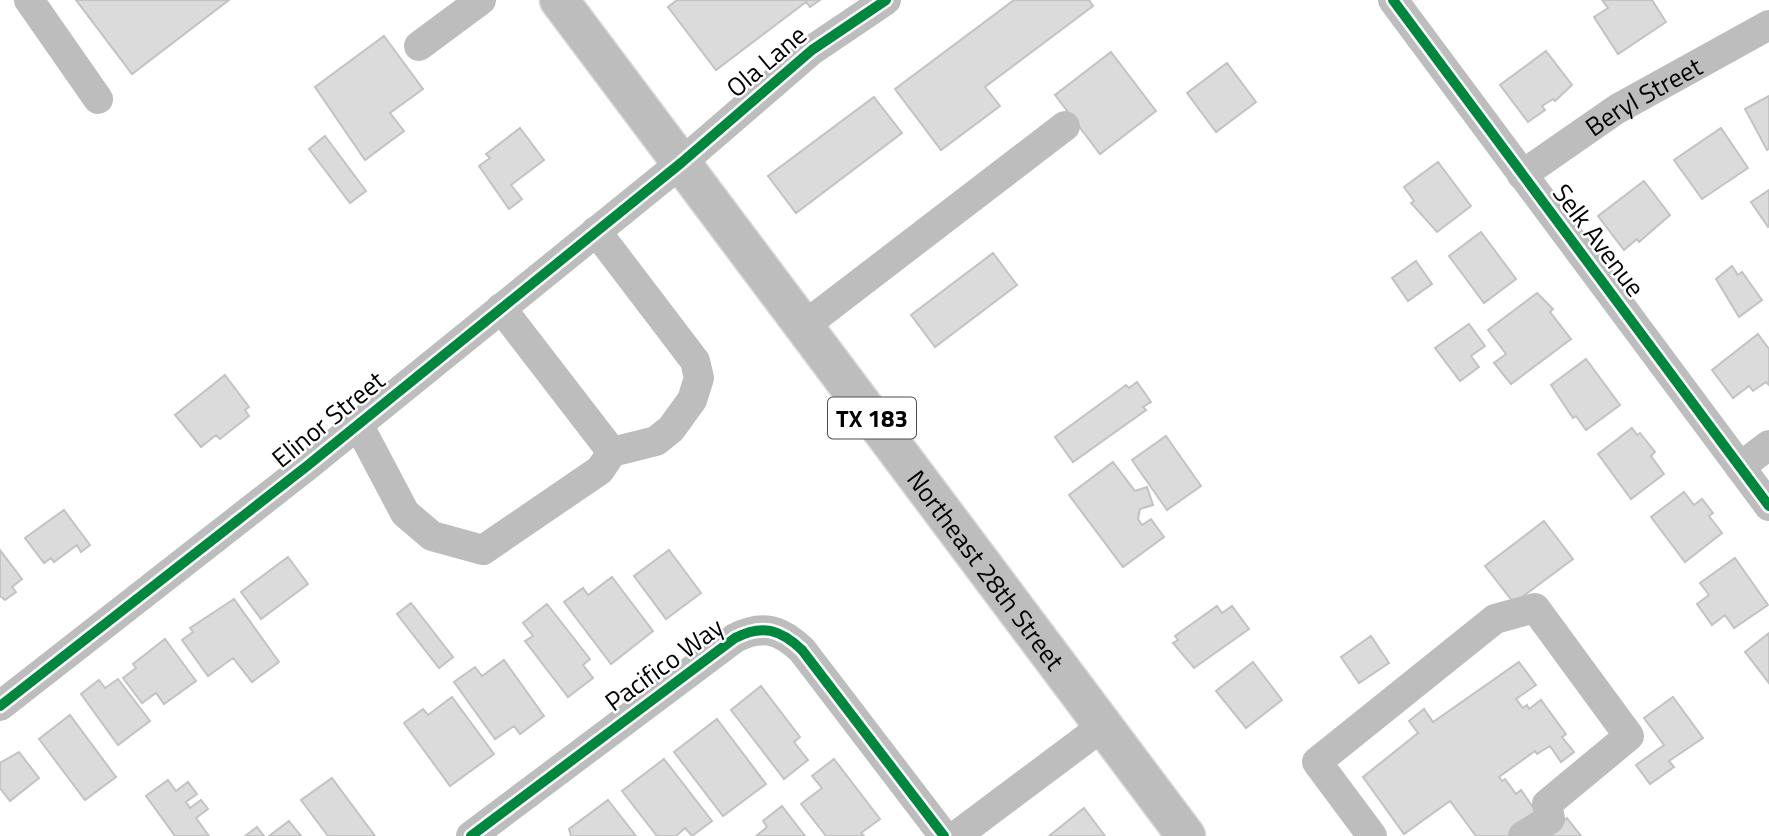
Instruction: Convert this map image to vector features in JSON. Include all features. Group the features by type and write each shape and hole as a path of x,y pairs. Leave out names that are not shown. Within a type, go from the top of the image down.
{"main road":[{"name":"Northeast 28th Street","path":"559,0 1186,836"}],"street":[{"path":"29,0 98,99"},
{"path":"419,46 481,0"},
{"name":"Ola Lane","path":"681,163 812,50 886,0"},
{"name":"Selk Avenue","path":"1393,0 1769,506"},
{"name":"Beryl Street","path":"1522,175 1618,109 1769,26"},
{"path":"804,326 1065,126"},
{"name":"Elinor Street","path":"0,706 358,424 681,163"},
{"path":"358,424 405,513 432,536 483,550 600,470 612,452 656,441 671,429 692,400 699,378 695,361 596,231"},
{"path":"501,308 612,452"},
{"path":"1740,467 1769,445"},
{"path":"1371,836 1317,762 1495,619 1535,608 1629,736 1547,804 1550,819 1523,836"},
{"name":"Pacifico Way","path":"471,836 735,638 761,629 777,631 802,650 944,836"},
{"path":"956,836 1103,726"}],"building":[{"path":"76,0 229,0 132,74"},
{"path":"677,0 820,0 810,7 806,2 716,70 668,7"},
{"path":"1014,0 1089,0 1093,6 985,87 1000,106 941,150 895,89"},
{"path":"1602,0 1652,0 1666,22 1618,54 1594,17 1608,8"},
{"path":"384,36 423,89 390,113 404,131 365,160 315,87"},
{"path":"1546,51 1572,85 1555,101 1553,99 1542,106 1545,110 1528,122 1500,85"},
{"path":"1111,52 1156,111 1100,154 1055,95"},
{"path":"1227,63 1256,102 1216,132 1187,93"},
{"path":"1769,96 1769,149 1767,150 1745,109"},
{"path":"874,97 902,133 796,213 768,176"},
{"path":"520,128 544,160 511,185 522,199 509,209 479,166 490,158 486,154"},
{"path":"1721,128 1748,168 1702,199 1674,160"},
{"path":"325,136 366,191 350,203 309,149"},
{"path":"1438,162 1471,206 1437,232 1411,203 1414,201 1404,187"},
{"path":"1644,181 1670,215 1639,242 1637,239 1624,250 1598,216"},
{"path":"1769,190 1769,226 1768,227 1751,202"},
{"path":"1481,232 1516,279 1484,303 1449,256"},
{"path":"993,253 1017,285 935,347 911,315"},
{"path":"1416,261 1432,284 1408,301 1392,278"},
{"path":"1732,266 1738,275 1742,272 1762,300 1739,317 1716,279"},
{"path":"1537,293 1553,309 1550,312 1571,339 1511,384 1494,363 1506,354 1488,330"},
{"path":"1469,324 1485,346 1471,356 1479,367 1460,381 1435,348"},
{"path":"1758,334 1769,349 1769,385 1766,382 1753,391 1749,386 1733,398 1712,370"},
{"path":"1586,359 1620,405 1586,430 1576,416 1573,418 1551,385"},
{"path":"225,375 249,407 245,410 249,416 220,439 216,435 201,447 175,415"},
{"path":"1137,382 1151,402 1143,407 1146,410 1073,462 1055,437 1126,385 1129,388"},
{"path":"1632,428 1637,435 1640,433 1655,452 1651,456 1664,474 1631,499 1598,454"},
{"path":"1166,436 1201,486 1167,510 1132,460"},
{"path":"1113,462 1135,491 1147,487 1153,505 1140,509 1138,519 1142,525 1151,519 1164,537 1123,567 1069,495"},
{"path":"1684,492 1694,505 1702,499 1713,513 1709,516 1722,533 1685,562 1651,517"},
{"path":"64,510 90,545 81,552 77,545 54,562 51,558 44,563 25,538"},
{"path":"1544,521 1573,559 1514,603 1485,566"},
{"path":"0,550 22,579 12,587 16,592 5,600 0,596"},
{"path":"669,550 701,593 666,619 634,576"},
{"path":"288,557 308,584 261,619 241,592"},
{"path":"1735,558 1768,605 1734,628 1725,615 1712,625 1697,604 1709,595 1700,583"},
{"path":"612,577 653,631 611,664 564,602 583,588 588,595"},
{"path":"234,599 279,662 252,682 233,658 208,676 182,640 193,632 190,628"},
{"path":"411,603 453,657 439,668 397,614"},
{"path":"547,604 590,659 583,665 593,678 568,697 525,641 533,636 523,623"},
{"path":"1217,606 1222,613 1232,606 1249,629 1194,668 1173,643 1178,640 1175,636"},
{"path":"1769,633 1769,683 1745,652"},
{"path":"1371,636 1389,663 1359,683 1341,657"},
{"path":"165,639 196,681 164,704 156,693 142,703 123,678 136,668 133,664"},
{"path":"504,660 544,716 520,734 514,726 495,739 454,682 475,667 482,676"},
{"path":"1253,662 1282,700 1246,728 1216,691"},
{"path":"1519,662 1536,685 1516,699 1523,708 1527,705 1529,709 1541,700 1566,734 1562,737 1574,752 1561,762 1550,746 1537,754 1535,751 1499,777 1502,781 1505,779 1516,794 1521,790 1539,816 1512,836 1476,836 1450,801 1404,834 1363,777 1418,733 1409,721 1424,709 1433,722"},
{"path":"118,679 150,721 118,745 81,694 99,680 105,688"},
{"path":"761,686 800,737 794,742 808,760 784,779 731,710"},
{"path":"452,697 494,754 450,786 404,723 423,709 428,715"},
{"path":"1673,697 1703,738 1669,761 1674,767 1650,784 1636,765 1664,745 1644,718"},
{"path":"70,715 116,777 85,800 39,739"},
{"path":"717,719 766,784 723,816 674,752"},
{"path":"19,752 39,778 10,801 0,788 0,763"},
{"path":"664,759 712,821 692,836 685,828 676,836 657,836 622,791"},
{"path":"834,759 880,819 861,833 864,836 826,836 801,804 822,788 812,776"},
{"path":"332,778 375,836 328,836 301,800"},
{"path":"168,780 176,791 188,782 197,794 186,802 190,808 201,800 208,809 196,818 209,836 175,836 146,796"},
{"path":"608,800 636,836 571,836 569,829"},
{"path":"782,806 805,836 756,836 767,827 763,821"},
{"path":"1084,808 1105,836 1049,836"},
{"path":"1567,818 1581,836 1544,836"},
{"path":"289,821 301,836 269,836"},
{"path":"257,827 264,836 245,836"}],"cycle path":[{"path":"0,706 307,466 681,163 812,50 886,0"},
{"path":"1393,0 1769,506"},
{"path":"471,836 735,638 762,630 778,633 802,650 944,836"}]}
